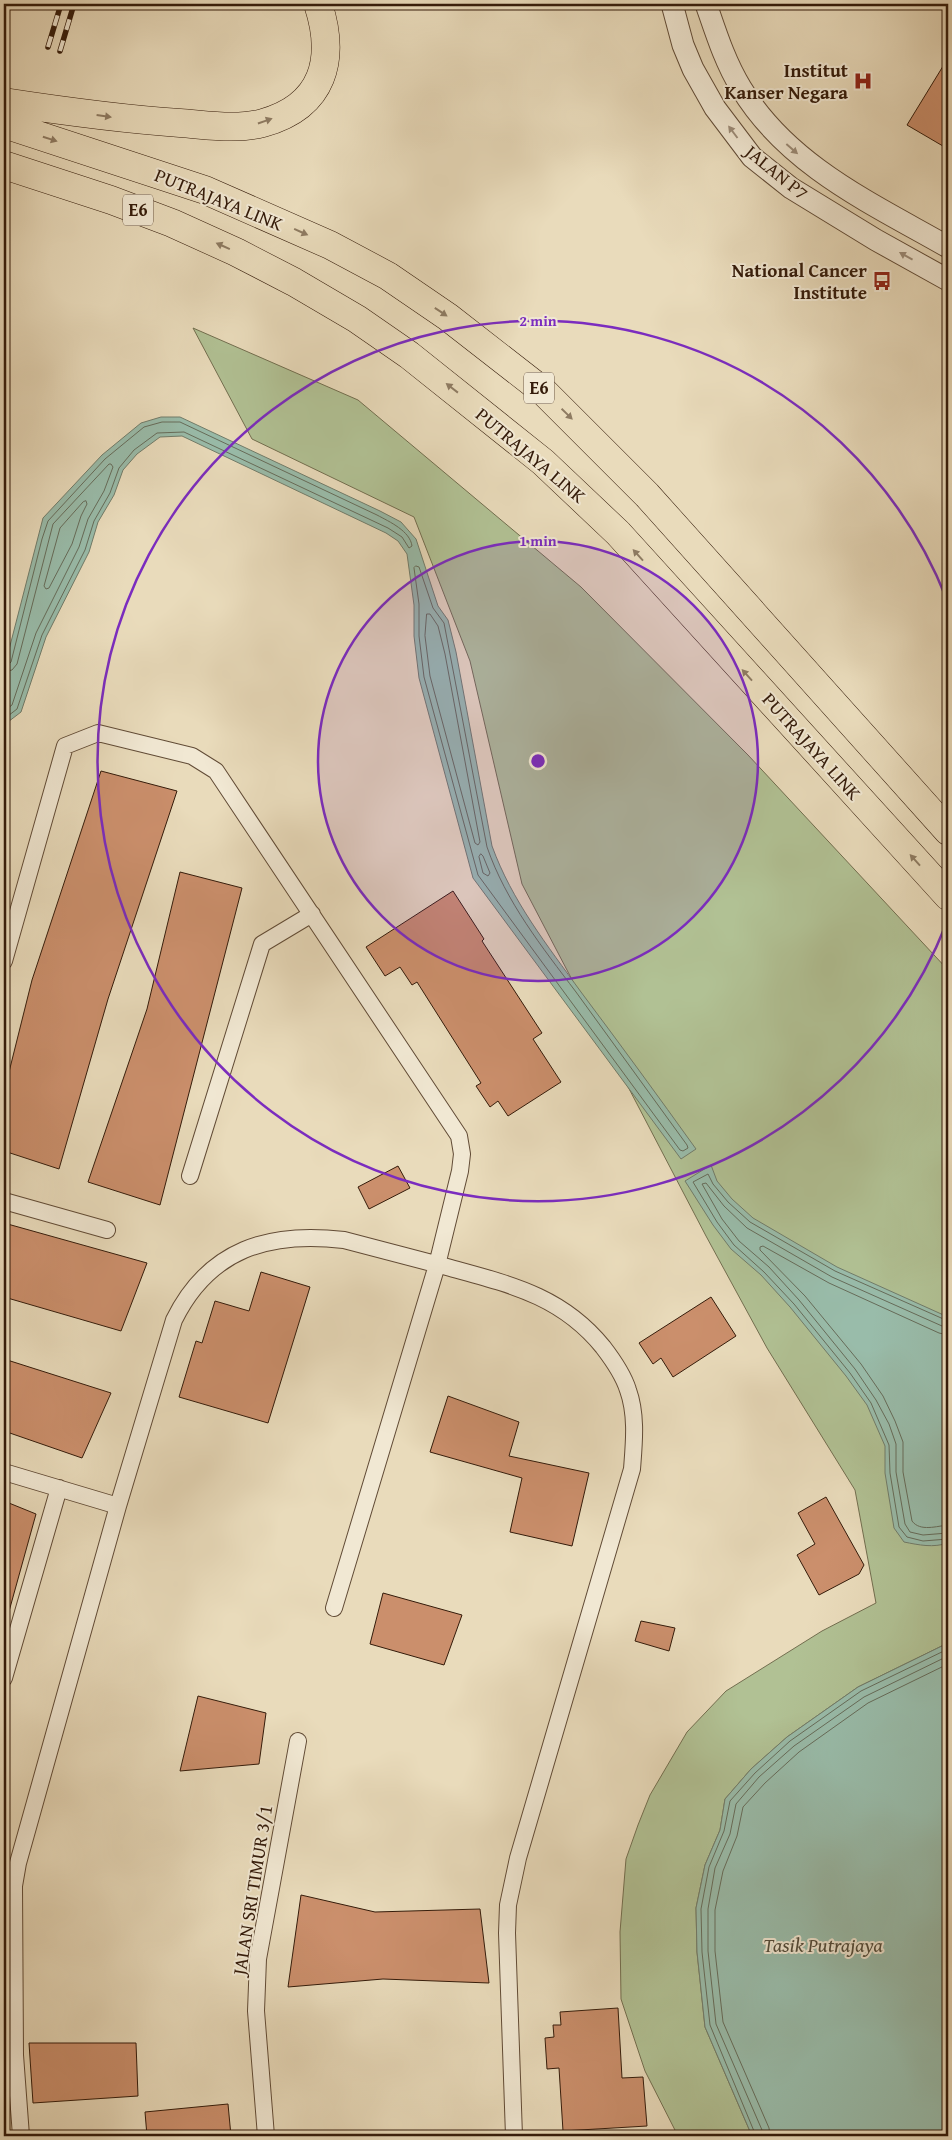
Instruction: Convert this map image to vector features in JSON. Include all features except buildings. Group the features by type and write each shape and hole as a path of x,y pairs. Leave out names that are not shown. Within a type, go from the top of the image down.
{"highway":[{"path":"4,102 120,118 234,128 264,123 294,109 315,90 324,69 327,44 318,4"},
{"name":"PUTRAJAYA LINK","path":"4,124 204,190 330,245 388,276 448,317 543,391 648,495 948,831"},
{"name":"PUTRAJAYA LINK","path":"4,165 111,200 172,223 236,252 294,282 357,319 409,355 543,462 618,533 948,896"}],"street":[{"name":"JALAN P7","path":"706,4 720,46 742,89 779,137 811,165 948,247"},
{"name":"JALAN P7","path":"672,7 683,45 693,69 715,108 752,157 791,188 876,240 948,280"},
{"path":"4,961 66,746 98,733 192,756 216,771 459,1136 462,1154 460,1172 437,1265 334,1608"},
{"path":"190,1176 262,944 312,914"},
{"path":"4,1201 107,1230"},
{"path":"21,2136 9,2055 9,1884 11,1862 174,1320 184,1299 213,1269 234,1254 255,1245 310,1237 344,1240 515,1286 550,1301 573,1316 593,1334 615,1363 628,1390 634,1420 632,1469 518,1858 508,1905 507,1958 514,2136"},
{"path":"4,1472 118,1506"},
{"path":"4,1678 59,1488"},
{"name":"JALAN SRI TIMUR 3/1","path":"266,2136 256,2011 258,1959 298,1741"}],"shaded area":[{"path":"193,328 358,400 581,587 748,755 948,970 948,1643 858,1687 787,1737 751,1769 725,1799 720,1830 705,1865 696,1908 697,1952 705,2027 752,2136 678,2136 645,2071 621,1999 620,1932 626,1859 650,1795 687,1732 726,1691 822,1631 876,1603 855,1490 767,1348 706,1236 522,884 470,661 414,517 252,439"}],"water":[{"path":"161,417 180,417 380,511 401,522 416,539 438,606 448,620 456,652 492,846 500,866 520,904 543,940 696,1149 681,1159 473,878 419,678 414,636 414,605 407,554 398,541 386,533 182,436 160,437 137,454 123,470 114,495 98,522 89,552 46,637 21,712 4,725 4,669 43,518 102,455 141,423"},
{"path":"711,1165 717,1181 732,1199 753,1218 837,1267 948,1317 948,1543 931,1546 904,1542 894,1528 885,1473 885,1446 867,1405 790,1307 761,1275 731,1249 713,1225 685,1181"},
{"name":"Tasik Putrajaya","path":"948,1643 948,2136 752,2136 705,2027 697,1952 696,1908 705,1865 720,1830 725,1799 751,1769 787,1737 858,1687"}],"railway":[{"path":"48,47 61,4"},
{"path":"60,51 74,4"}],"place":[{"name":"Institut Kanser Negara","path":"863,81"},
{"name":"National Cancer Institute","path":"882,281"}]}
